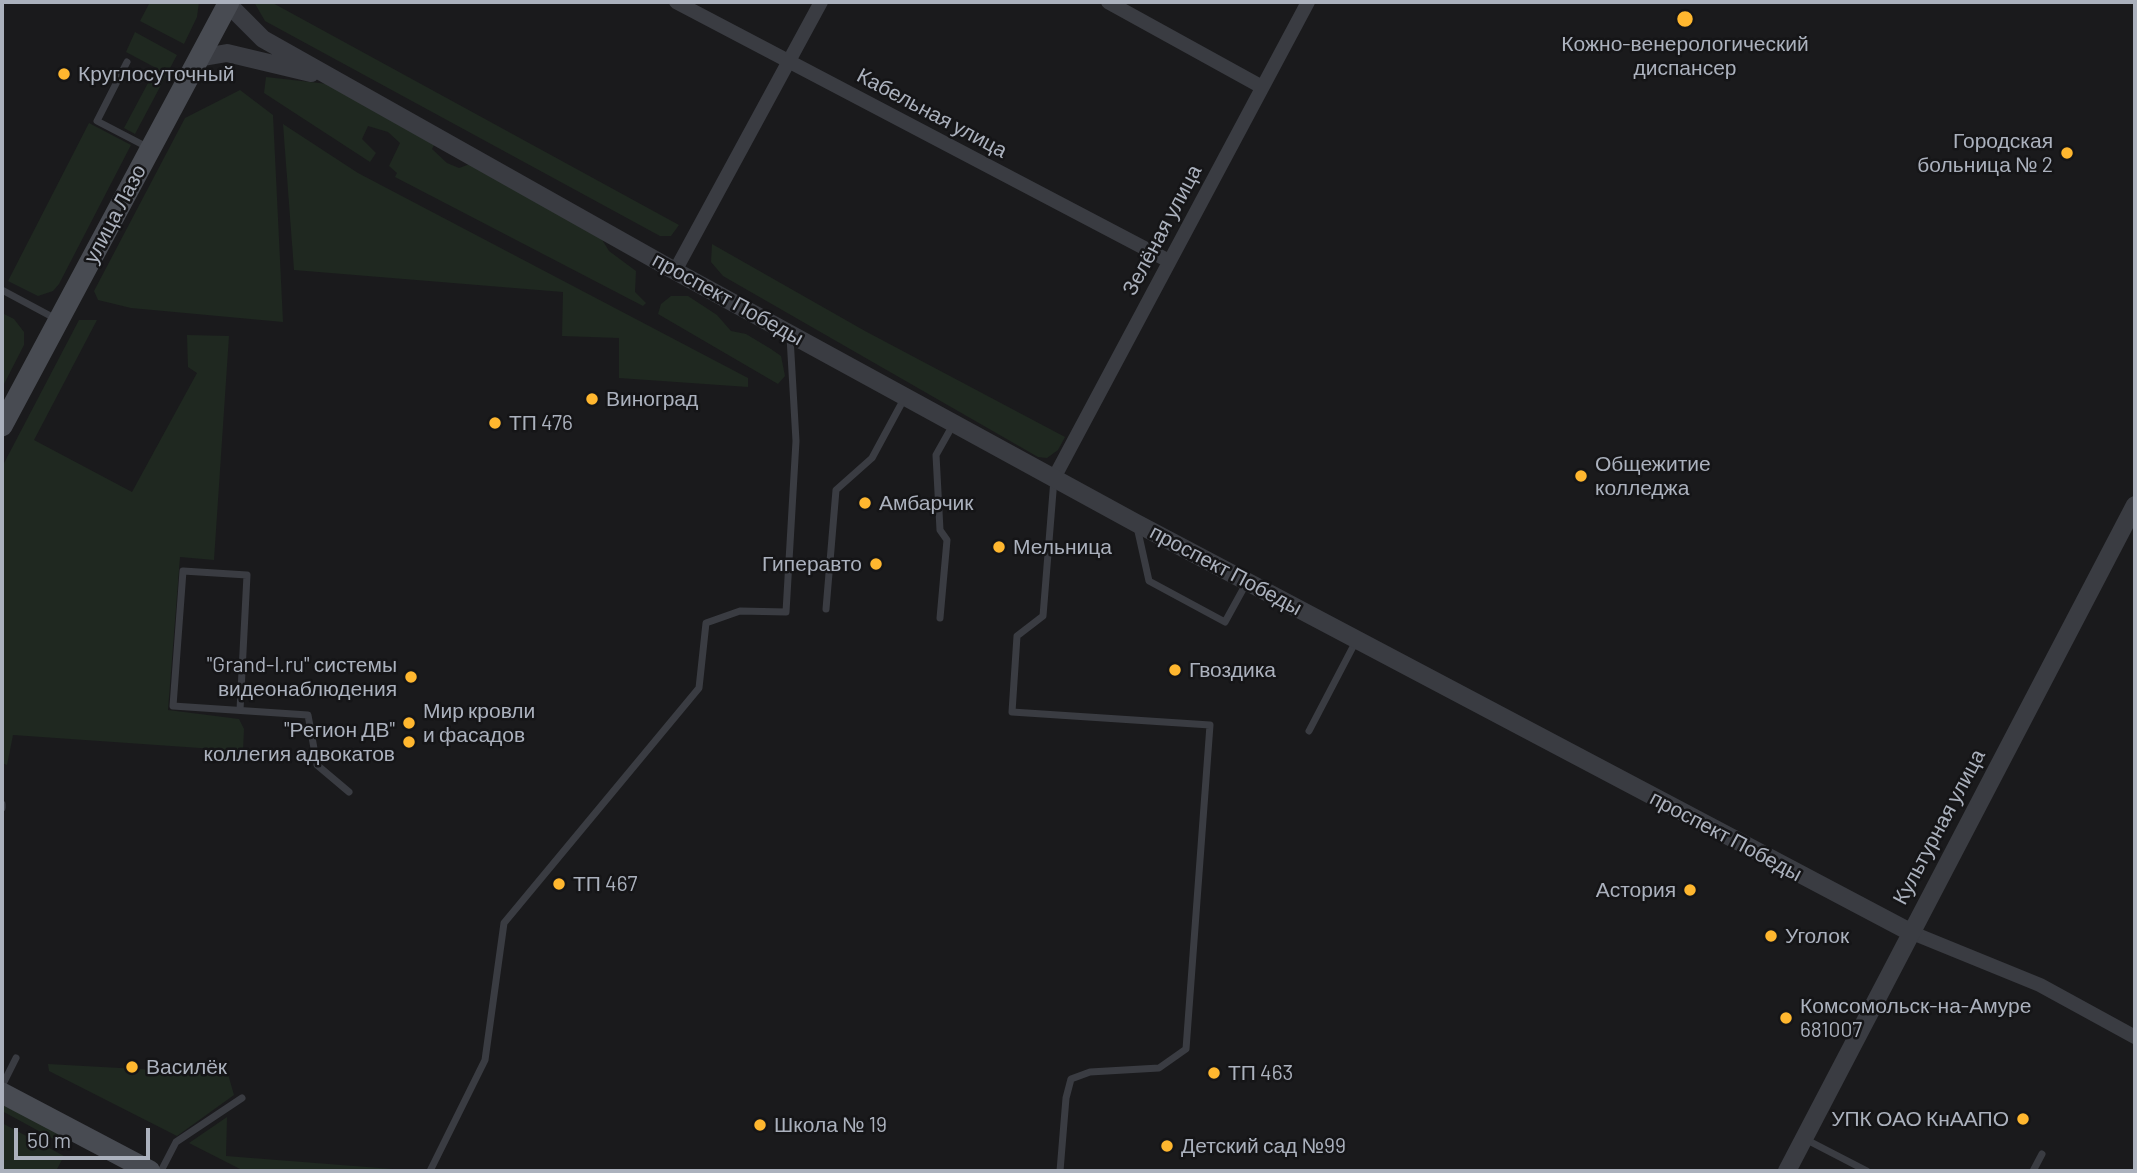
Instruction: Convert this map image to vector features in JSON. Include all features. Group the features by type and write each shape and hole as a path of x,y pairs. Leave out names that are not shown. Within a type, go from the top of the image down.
{"main road":[{"name":"улица Лазо","path":"2,426 228,2"},
{"path":"2,1093 150,1171"}],"street":[{"name":"проспект Победы","path":"228,2 263,39 675,271 1136,523 1910,932 2040,985 2135,1037"},
{"name":"Кабельная улица","path":"676,2 1169,261"},
{"path":"675,271 821,2"},
{"path":"1108,2 1262,88"},
{"name":"Зелёная улица","path":"1054,478 1308,2"},
{"name":"проспект Победы","path":"198,58 227,54 330,77"},
{"name":"Культурная улица","path":"1787,1171 2135,505"}],"lane":[{"path":"127,62 97,121 150,148"},
{"path":"2,290 58,320"},
{"path":"430,1171 485,1060 504,923 699,688 706,623 740,611 786,612 796,441 789,333"},
{"path":"826,609 836,490 872,458 905,396"},
{"path":"940,618 947,540 940,530 936,455 954,422"},
{"path":"1054,478 1043,616 1017,636 1012,712 1210,724 1186,1049 1159,1068 1090,1072 1071,1079 1066,1098 1060,1171"},
{"path":"1136,523 1149,581 1225,622 1248,581"},
{"path":"240,710 247,575 183,571 173,706 308,715 317,765 349,792"},
{"path":"1309,731 1357,639"},
{"path":"2,1086 16,1058"},
{"path":"161,1171 176,1142 242,1098"},
{"path":"1804,1138 1867,1171"},
{"path":"2033,1171 2042,1154"}],"shaded area":[{"path":"150,2 199,2 197,17 184,44 140,21"},
{"path":"254,2 271,2 679,225 671,236 660,236 265,21"},
{"path":"135,32 177,55 135,134 124,128 156,68 126,52"},
{"path":"266,77 328,84 435,143 432,149 447,163 459,168 470,164 601,238 609,251 636,271 635,292 646,303 643,306 395,177 397,173 389,166 400,143 388,132 368,126 362,139 376,153 370,162 264,93"},
{"path":"240,90 273,115 283,322 131,308 98,300 94,291 185,118"},
{"path":"89,123 131,145 59,284 53,291 38,296 8,281"},
{"path":"283,124 358,173 748,378 748,387 619,378 619,338 562,336 563,292 294,270"},
{"path":"712,244 865,331 1065,437 1058,450 1047,458 1038,457 723,276 711,262"},
{"path":"671,296 688,296 717,315 731,331 746,334 781,356 785,376 778,384 658,314 661,304"},
{"path":"2,313 14,319 24,332 24,345 2,388"},
{"path":"79,320 97,320 34,440 132,492 197,373 188,367 187,335 229,336 214,560 180,557 168,710 239,719 244,729 243,751 13,735 7,765 2,763 2,467"},
{"path":"48,1064 228,1074 234,1095 177,1136 49,1071"},
{"path":"2,1098 69,1138 70,1148 2,1111"},
{"path":"227,1117 226,1156 418,1171 244,1171 189,1143"},
{"path":"2,1123 64,1156 56,1171 2,1171"}],"place":[{"name":"Кожно-венерологический диспансер","path":"1685,19"},
{"name":"Круглосуточный","path":"64,74"},
{"name":"Городская больница № 2","path":"2067,153"},
{"name":"Виноград","path":"592,399"},
{"name":"ТП 476","path":"495,423"},
{"name":"Общежитие колледжа","path":"1581,476"},
{"name":"Амбарчик","path":"865,503"},
{"name":"Мельница","path":"999,547"},
{"name":"Гиперавто","path":"876,564"},
{"name":"Гвоздика","path":"1175,670"},
{"name":"\"Grand-l.ru\" системы видеонаблюдения","path":"411,677"},
{"name":"Мир кровли и фасадов","path":"409,723"},
{"name":"\"Регион ДВ\" коллегия адвокатов","path":"409,742"},
{"name":"ТП 467","path":"559,884"},
{"name":"Астория","path":"1690,890"},
{"name":"Уголок","path":"1771,936"},
{"name":"Комсомольск-на-Амуре 681007","path":"1786,1018"},
{"name":"Василёк","path":"132,1067"},
{"name":"ТП 463","path":"1214,1073"},
{"name":"УПК ОАО КнААПО","path":"2023,1119"},
{"name":"Школа № 19","path":"760,1125"},
{"name":"Детский сад №99","path":"1167,1146"}]}
